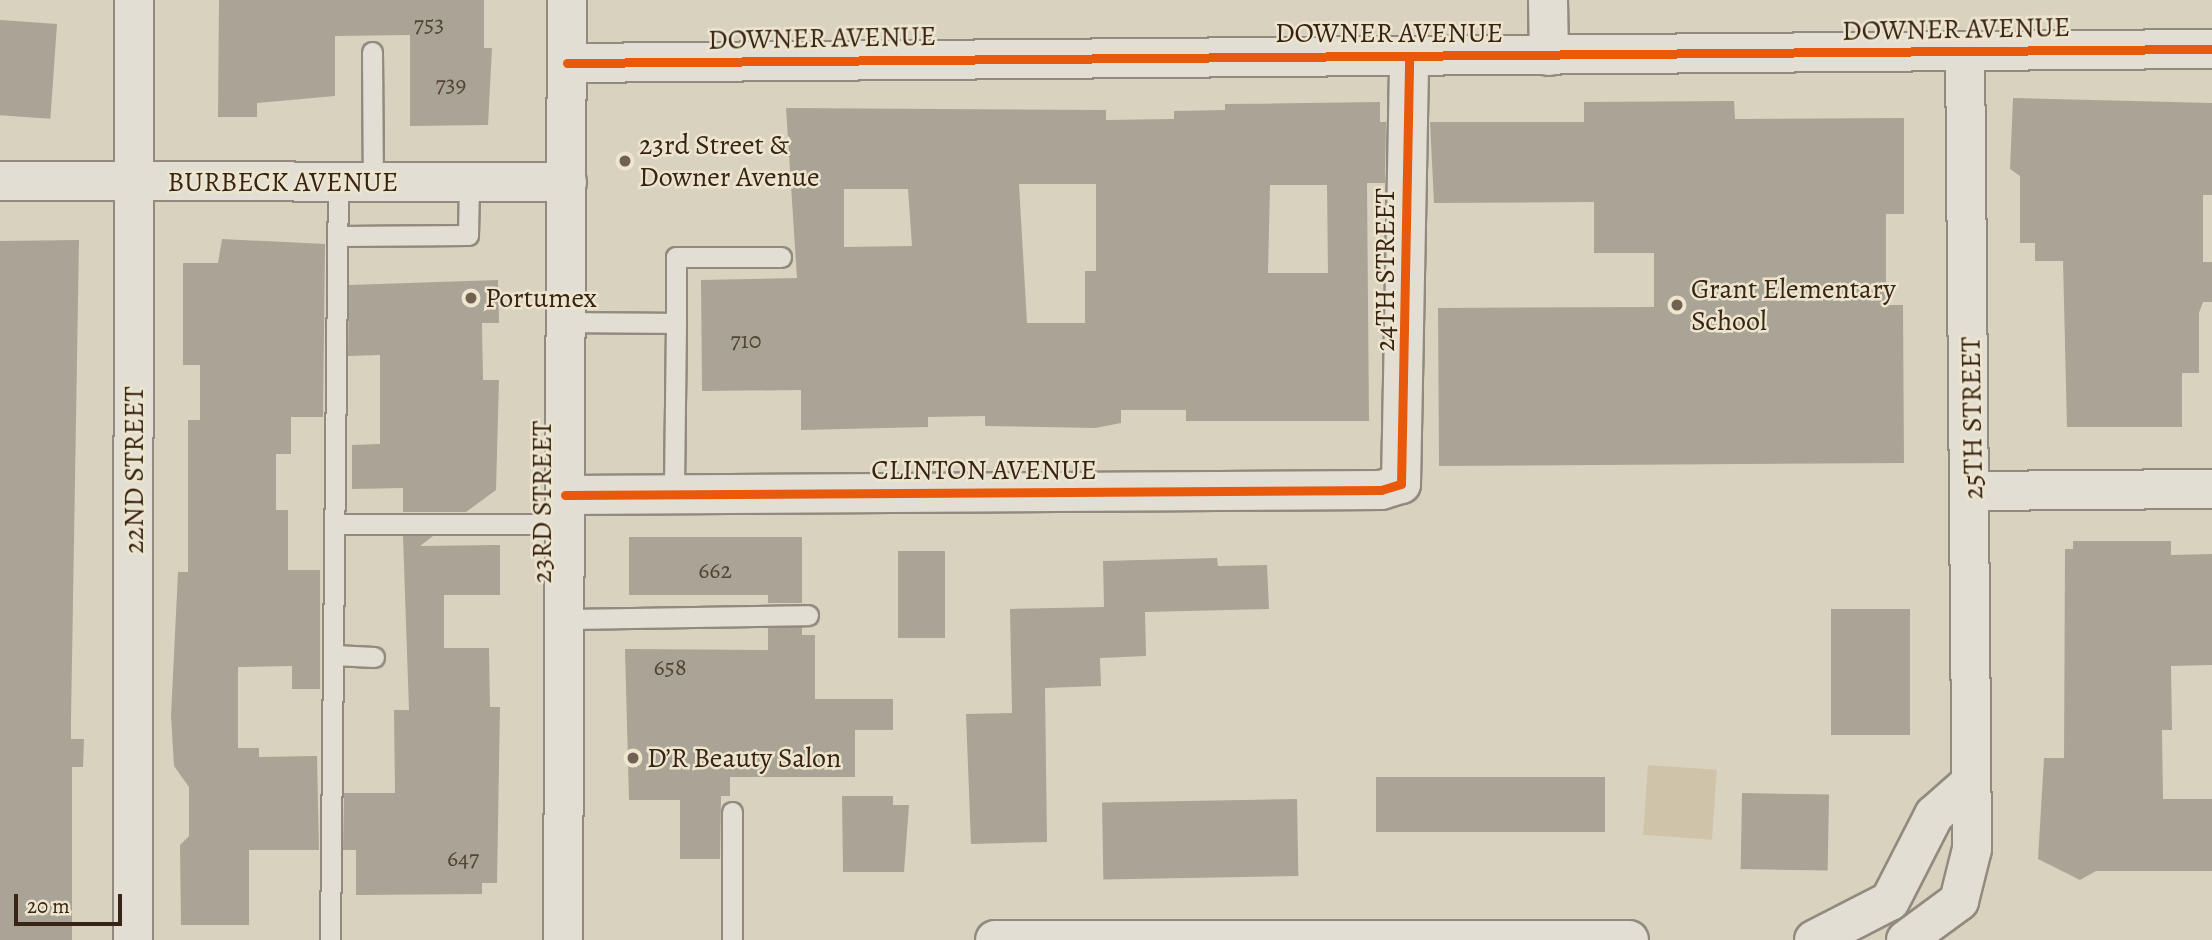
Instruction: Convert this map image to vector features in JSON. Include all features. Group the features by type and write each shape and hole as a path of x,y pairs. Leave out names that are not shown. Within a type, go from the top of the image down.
{"street":[{"name":"22ND STREET","path":"133,940 134,0"},
{"name":"23RD STREET","path":"563,940 568,0"},
{"path":"1548,0 1549,55"},
{"name":"DOWNER AVENUE","path":"567,63 2212,50"},
{"name":"25TH STREET","path":"1906,940 1959,901 1972,849 1968,785 1975,701 1965,51"},
{"name":"24TH STREET","path":"1401,484 1409,55"},
{"name":"BURBECK AVENUE","path":"0,181 567,182"},
{"name":"CLINTON AVENUE","path":"565,510 674,495 1381,490 1401,484"},
{"path":"1973,491 2212,489"},
{"path":"1814,940 1889,901 1934,815 1968,785"},
{"path":"995,940 1629,940"}],"lane":[{"path":"330,940 340,236 355,181 372,52"},
{"path":"340,236 468,235 469,183"},
{"path":"674,495 676,257 781,257"},
{"path":"566,322 676,323"},
{"path":"335,524 565,510"},
{"path":"564,619 808,615"},
{"path":"334,655 374,657"},
{"path":"732,812 732,940"}],"shaded area":[{"path":"1648,765 1717,770 1712,840 1643,835"}],"building":[{"path":"219,0 484,0 484,48 492,48 488,125 410,126 410,35 335,36 335,96 257,103 257,117 218,117"},
{"path":"0,20 57,24 50,119 0,115"},
{"path":"2013,98 2212,103 2212,195 2203,195 2203,262 2212,262 2212,302 2203,302 2199,313 2199,373 2182,373 2182,427 2067,427 2063,261 2035,261 2035,243 2020,243 2020,176 2010,169"},
{"path":"1734,101 1735,119 1904,118 1904,214 1886,214 1886,305 1903,305 1904,463 1439,466 1438,308 1654,307 1654,253 1594,253 1594,202 1434,203 1430,122 1584,122 1584,102"},
{"path":"1380,102 1380,122 1386,122 1385,183 1367,183 1369,421 1186,421 1186,410 1121,410 1121,423 1095,428 985,426 985,416 928,417 928,427 801,430 801,390 702,391 701,280 797,278 786,108 1106,110 1106,120 1174,119 1174,111 1225,110 1225,104","holes":["1019,184 1096,184 1096,271 1085,271 1085,323 1027,323","1270,185 1327,185 1328,273 1268,273","844,189 908,189 912,246 844,247"]},
{"path":"222,239 325,244 323,417 291,417 291,454 276,454 276,510 288,510 288,570 320,570 320,689 292,689 292,666 238,667 238,748 259,748 259,757 317,756 319,850 249,850 249,925 181,925 180,845 189,836 189,787 174,766 171,716 178,572 188,572 188,420 200,420 200,365 183,365 183,263 218,263"},
{"path":"79,240 71,739 84,739 83,767 72,767 72,940 0,940 0,241"},
{"path":"498,280 499,323 482,323 483,380 499,380 496,490 466,512 403,512 403,488 352,489 352,445 380,444 380,355 348,356 349,285"},
{"path":"403,536 433,536 420,546 500,545 500,595 444,595 444,648 489,648 490,707 500,707 497,883 482,883 482,894 356,895 356,850 343,850 344,793 395,793 394,710 409,710"},
{"path":"629,537 802,537 802,603 768,603 768,595 629,595"},
{"path":"2073,541 2171,541 2171,555 2212,554 2212,665 2171,666 2172,730 2162,730 2163,799 2212,799 2212,871 2096,871 2080,880 2038,859 2044,758 2064,758 2065,549 2073,549"},
{"path":"898,551 945,551 945,638 898,638"},
{"path":"1217,558 1218,566 1267,565 1269,609 1145,612 1146,656 1100,658 1101,686 1045,688 1047,842 971,844 966,714 1012,713 1010,609 1104,607 1103,561"},
{"path":"1831,609 1910,609 1910,735 1831,735"},
{"path":"802,627 802,635 815,635 815,699 893,699 893,730 855,730 855,777 730,777 730,796 721,796 720,859 680,859 680,800 629,800 625,649 768,650 768,628"},
{"path":"1376,777 1605,777 1605,832 1376,832"},
{"path":"1742,793 1829,795 1828,871 1741,869"},
{"path":"842,796 893,796 893,805 909,805 904,872 843,872"},
{"path":"1297,799 1298,876 1103,879 1102,802"}],"cycle path":[{"path":"567,63 2212,49"},
{"path":"565,495 1381,490 1401,484 1409,56"}],"place":[{"name":"23rd Street & Downer Avenue","path":"625,161"},
{"name":"Portumex","path":"471,298"},
{"name":"Grant Elementary School","path":"1677,305"},
{"name":"D’R Beauty Salon","path":"633,758"}]}
